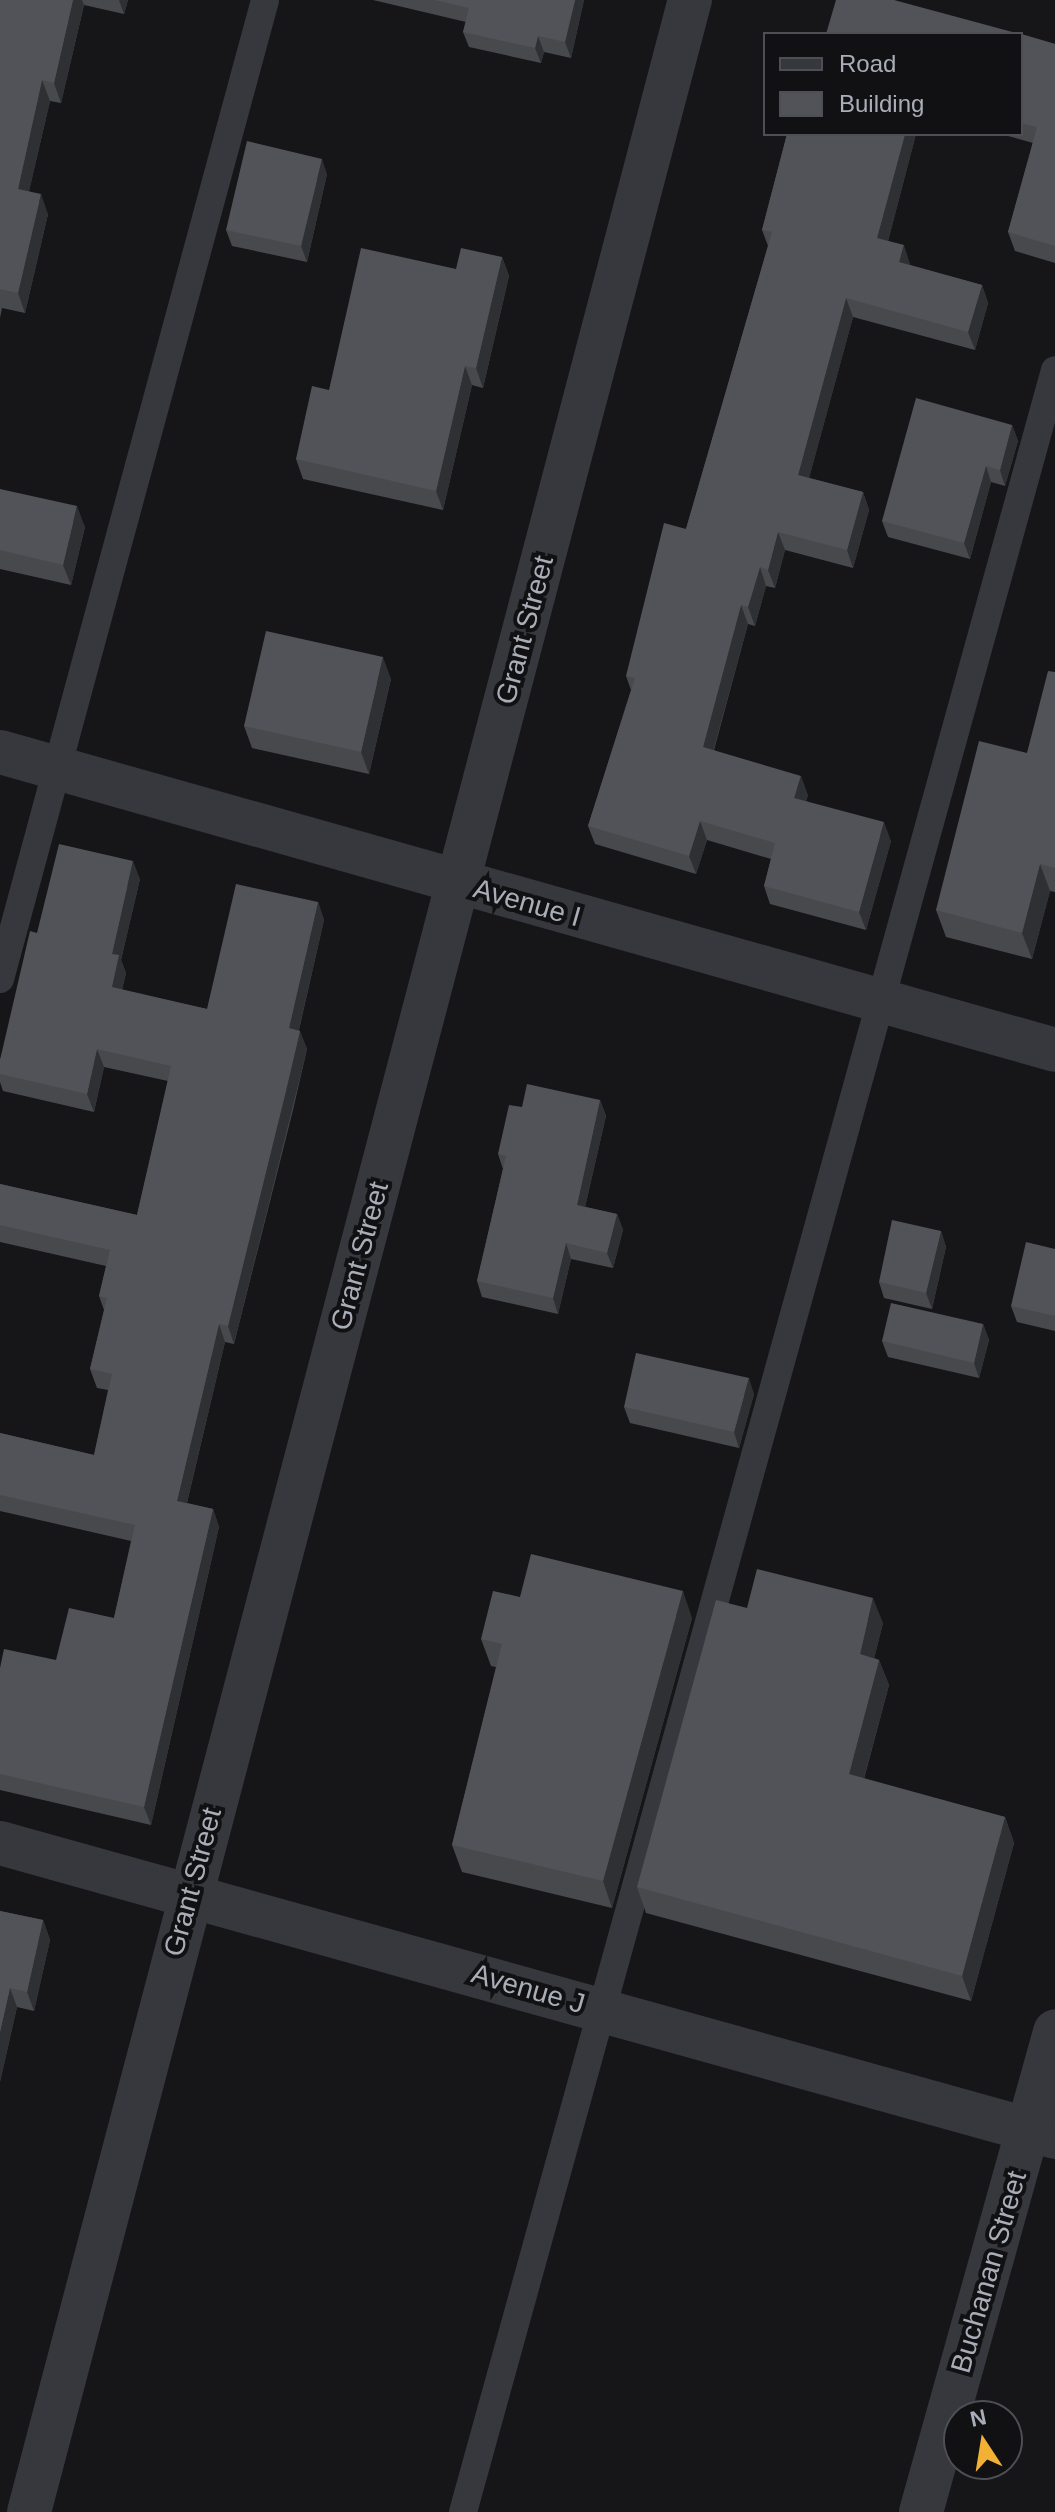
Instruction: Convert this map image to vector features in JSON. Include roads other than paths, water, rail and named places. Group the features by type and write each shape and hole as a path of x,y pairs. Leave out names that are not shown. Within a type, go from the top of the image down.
{"street":[{"name":"Grant Street","path":"29,2512 690,0"},
{"name":"Avenue I","path":"0,752 1055,1050"},
{"name":"Avenue J","path":"0,1843 1042,2133"},
{"name":"Buchanan Street","path":"921,2512 1042,2133 1055,2031"}],"lane":[{"path":"0,979 265,0"},
{"path":"463,2512 1055,370"}]}
